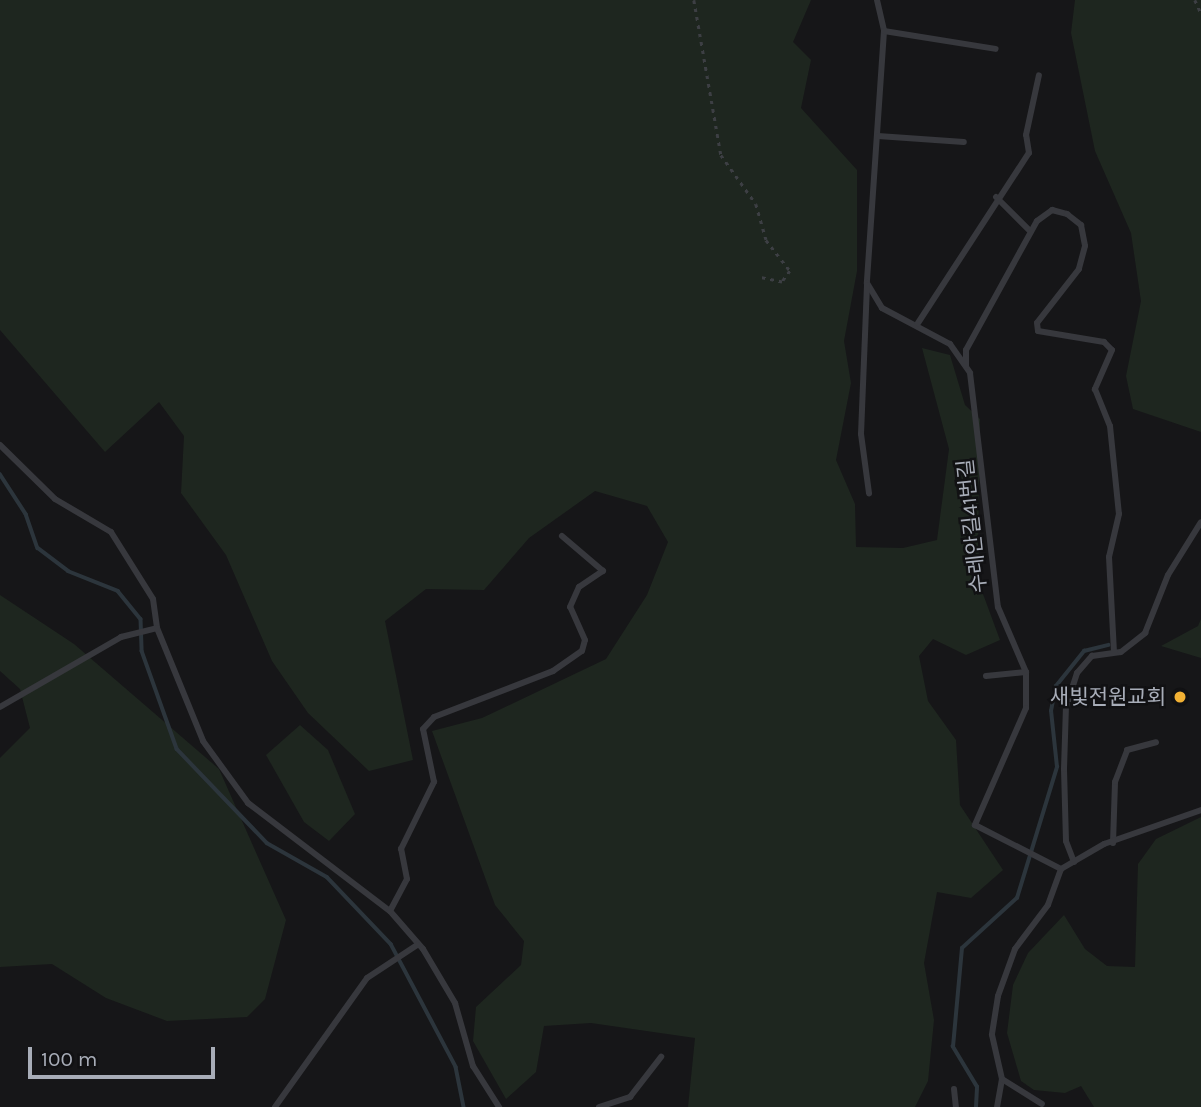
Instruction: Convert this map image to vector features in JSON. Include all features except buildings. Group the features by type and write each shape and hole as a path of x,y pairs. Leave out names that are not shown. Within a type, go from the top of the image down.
{"lane":[{"path":"869,493 860,434 884,31 877,0"},
{"path":"884,31 996,49"},
{"path":"918,323 996,197 1029,153 1026,135 1039,75"},
{"path":"878,136 964,142"},
{"path":"996,197 1031,232"},
{"path":"966,367 966,350 1031,232 1052,210 1067,214 1081,225 1085,246 1079,269 1037,323 1038,331 1104,342 1112,350 1095,389 1110,426 1119,514 1110,557 1114,652"},
{"name":"수레안길41번길","path":"867,283 882,308 918,323 950,344 966,367 980,419 998,607 1026,672 1026,708 975,825 1035,852 1061,869"},
{"path":"0,445 55,499 111,532 153,598 153,629 203,741 248,803 390,911 455,1003 473,1066 499,1107"},
{"path":"1074,862 1066,841 1066,707 1091,656 1114,652 1145,633 1168,575 1201,522"},
{"path":"390,911 407,879 401,849 434,782 423,729 434,717 554,671 582,651 585,640 570,607 579,587 603,571 562,536"},
{"path":"0,707 133,634 153,629"},
{"path":"986,676 1026,672"},
{"path":"1114,843 1115,782 1127,750 1156,742"},
{"path":"997,1107 1002,1079 992,1035 998,996 1015,949 1048,905 1061,869 1114,843 1201,810"},
{"path":"275,1107 338,1012 367,978 415,948"},
{"path":"599,1107 630,1097 660,1057"},
{"path":"1002,1079 1042,1104"},
{"path":"954,1089 956,1107"}],"path":[{"path":"694,0 721,155 756,204 766,240 790,271 782,282 758,277"},
{"path":"1195,0 1201,13"}],"shaded area":[{"path":"0,0 811,0 793,42 811,60 801,108 857,170 857,271 844,341 851,383 836,460 855,504 856,547 903,548 937,540 949,449 922,348 950,355 965,405 980,419 978,545 983,594 1000,640 966,655 933,639 919,656 928,701 956,740 960,805 1003,870 971,898 937,892 924,963 934,1020 928,1081 915,1107 688,1107 695,1038 591,1023 544,1026 536,1072 506,1099 473,1041 476,1007 521,965 524,941 495,905 432,731 482,718 606,659 647,595 668,542 647,506 595,491 529,538 484,590 426,589 385,621 413,760 369,771 308,713 272,661 226,555 181,493 184,436 159,402 105,452 0,330"},
{"path":"1075,0 1201,0 1201,432 1133,409 1126,376 1141,301 1131,233 1095,151 1071,33"},
{"path":"0,595 74,644 219,769 286,920 265,999 247,1017 167,1021 106,998 52,964 0,967 0,758 30,728 20,689 0,671"},
{"path":"1201,619 1201,658 1161,646 1198,626"},
{"path":"300,725 328,750 355,814 329,841 304,822 266,755"},
{"path":"1201,817 1201,1107 1094,1107 1081,1086 1065,1093 1034,1090 1021,1081 1007,1033 1013,985 1028,953 1064,915 1085,949 1107,966 1135,967 1138,864 1156,839"}],"waterway":[{"path":"0,474 26,514 38,548 68,571 118,591 141,619 142,651 177,749 267,843 327,877 391,944 456,1067 464,1107"},
{"path":"976,1107 977,1087 953,1047 962,948 1017,898 1057,767 1051,711 1056,686 1084,651 1108,645"}],"place":[{"name":"새빛전원교회","path":"1180,697"}]}
